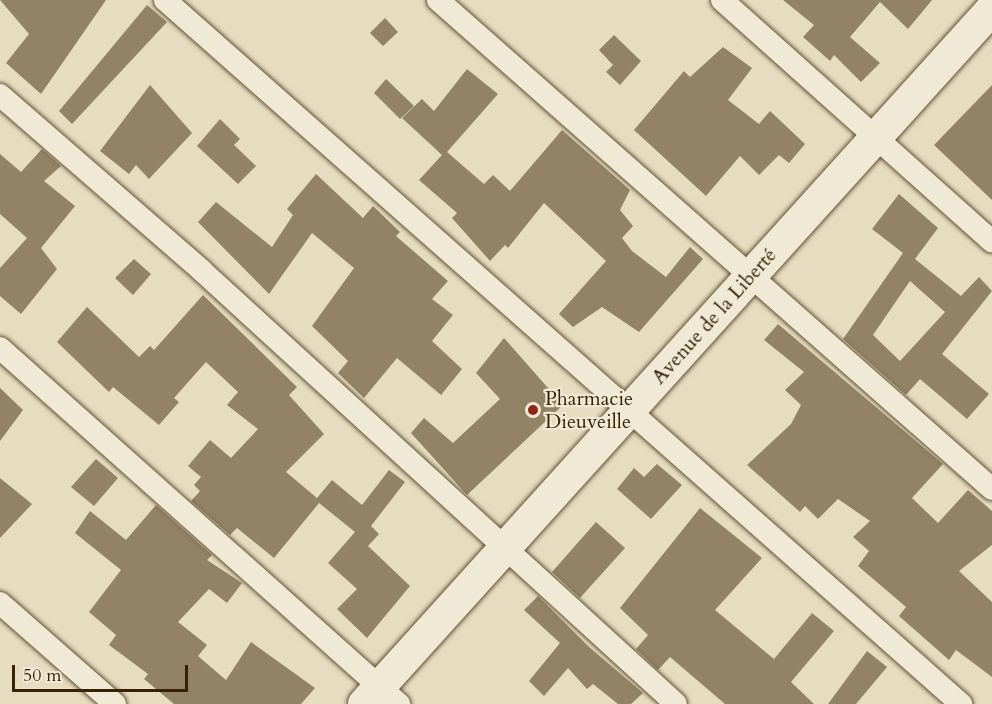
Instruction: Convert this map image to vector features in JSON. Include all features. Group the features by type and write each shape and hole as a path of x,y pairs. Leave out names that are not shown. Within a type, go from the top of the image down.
{"street":[{"path":"165,0 630,408 961,704"},
{"path":"438,0 750,278 992,489"},
{"path":"722,0 992,241"},
{"name":"Avenue de la Liberté","path":"380,698 503,550 750,278 874,135 992,9"},
{"path":"0,95 201,270 503,550 676,704"},
{"path":"0,348 380,698"},
{"path":"0,603 115,704"}],"building":[{"path":"0,0 106,0 41,94 6,63 29,34"},
{"path":"783,0 932,0 908,29 880,2 850,37 880,63 861,82 834,55 830,61 803,37 814,25"},
{"path":"147,5 167,22 72,124 59,111"},
{"path":"385,18 398,32 383,46 370,33"},
{"path":"614,35 641,61 620,85 606,72 613,65 599,50"},
{"path":"723,47 752,68 728,100 759,124 770,111 805,144 789,163 779,155 759,175 740,156 706,196 634,130 684,71 690,77"},
{"path":"467,69 498,94 447,152 484,184 493,175 510,191 562,130 630,190 620,210 633,226 622,238 632,251 666,277 690,247 703,259 639,332 602,307 573,327 559,314 606,261 544,203 508,248 505,245 490,261 452,218 457,213 419,180 442,155 402,118 422,99 434,111"},
{"path":"386,79 414,106 400,119 374,93"},
{"path":"150,85 192,133 149,179 136,165 129,174 100,151"},
{"path":"992,85 992,200 934,145"},
{"path":"220,119 240,139 234,145 256,166 238,184 197,146"},
{"path":"42,149 61,166 44,181 75,206 41,248 57,269 21,314 0,296 0,268 27,238 0,214 0,154 21,172"},
{"path":"316,174 363,218 373,206 400,232 396,236 448,281 432,299 453,315 432,341 462,369 441,395 397,358 364,398 338,373 348,361 312,326 354,268 312,233 269,294 198,222 216,202 272,247 293,215 287,209"},
{"path":"899,194 938,228 915,259 961,296 979,277 992,291 942,354 989,394 967,419 920,379 906,395 843,339 903,253 872,229","holes":["910,281 945,312 900,361 873,335"]},
{"path":"134,259 151,274 133,295 115,278"},
{"path":"203,295 297,387 289,395 324,434 286,472 317,498 332,480 362,505 389,470 405,482 371,526 379,534 368,546 410,586 367,638 337,609 357,589 328,563 355,532 319,503 274,558 237,528 230,535 191,501 200,491 194,485 201,477 188,466 210,440 231,458 258,429 227,405 238,392 206,362 174,398 179,402 159,425 113,387 109,392 57,342 87,307 139,357 150,346 154,350"},
{"path":"778,324 943,464 912,498 938,523 968,490 992,511 992,545 959,571 992,602 992,677 956,650 949,660 899,616 906,607 858,566 869,551 853,537 870,521 838,499 818,519 805,506 800,512 747,465 791,424 801,405 785,390 804,372 764,340"},
{"path":"504,338 563,405 467,495 411,433 424,418 453,443 500,399 476,373"},
{"path":"0,388 23,410 0,441"},
{"path":"96,459 118,478 94,506 71,487"},
{"path":"657,464 682,485 651,519 617,489 634,468 644,477"},
{"path":"0,478 32,504 0,538"},
{"path":"156,505 212,555 207,560 242,583 227,603 209,589 178,622 207,645 198,656 226,680 251,642 315,688 301,704 174,704 144,679 148,674 109,645 116,635 89,612 121,570 75,533 90,511 126,540"},
{"path":"700,508 762,558 715,610 774,659 812,613 834,631 791,682 814,704 725,704 670,657 658,670 636,649 648,635 620,608"},
{"path":"596,522 625,548 580,598 552,572"},
{"path":"538,596 589,647 643,693 631,704 618,704 593,684 587,689 568,668 544,696 529,681 560,643 524,610"},
{"path":"867,651 887,667 856,704 828,704"}],"place":[{"name":"Pharmacie Dieuveille","path":"533,410"}]}
